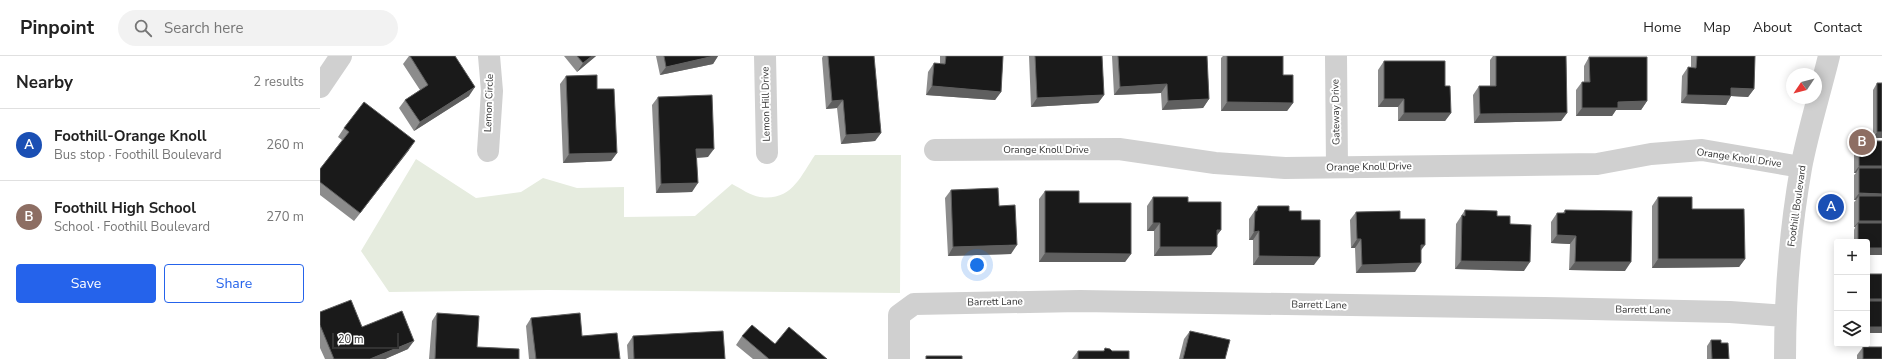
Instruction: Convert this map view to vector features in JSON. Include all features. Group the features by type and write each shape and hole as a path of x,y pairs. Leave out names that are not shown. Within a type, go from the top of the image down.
{"street":[{"path":"320,87 341,56"},
{"name":"Lemon Circle","path":"488,151 492,91 489,56"},
{"name":"Lemon Hill Drive","path":"765,56 767,153"},
{"name":"Gateway Drive","path":"1336,56 1337,167"},
{"name":"Foothill Boulevard","path":"1785,359 1786,316 1793,223 1801,167 1829,56"},
{"name":"Orange Knoll Drive","path":"935,150 1120,150 1215,163 1285,168 1597,164 1651,154 1702,150 1801,167"},
{"name":"Barrett Lane","path":"900,359 899,315 914,304 1080,301 1545,308 1730,312 1786,316"}],"shaded area":[{"path":"815,155 901,155 900,293 548,290 389,292 361,251 416,159 476,198 521,192 543,178 577,188 624,187 624,217 695,216 732,184 749,194 760,197 780,195 794,186"}],"building":[{"path":"410,56 455,56 475,87 420,122 405,100 428,85"},
{"path":"577,56 592,56 583,63"},
{"path":"664,56 714,56 666,67"},
{"path":"828,56 874,56 881,133 846,135 843,100 832,101"},
{"path":"946,56 1003,56 1001,92 932,86 934,63 945,64"},
{"path":"1035,56 1102,56 1104,95 1037,98"},
{"path":"1118,56 1207,56 1209,99 1168,101 1167,84 1120,87"},
{"path":"1227,56 1283,56 1283,75 1293,75 1293,103 1227,102"},
{"path":"1496,56 1566,56 1567,113 1480,114 1479,86 1496,86"},
{"path":"1697,56 1755,56 1754,89 1731,88 1731,96 1687,95 1688,67 1696,68"},
{"path":"1589,57 1647,57 1647,101 1618,102 1618,108 1582,108 1582,82 1590,82"},
{"path":"1384,61 1445,61 1445,86 1450,86 1451,113 1404,113 1404,99 1384,99"},
{"path":"597,75 597,89 614,89 617,153 569,154 566,76"},
{"path":"1877,83 1882,83 1882,132 1877,132"},
{"path":"712,95 714,149 696,149 698,183 661,184 658,97"},
{"path":"364,102 415,141 360,213 320,182 320,169 349,132 344,128"},
{"path":"1859,141 1882,141 1882,166 1859,166"},
{"path":"1859,168 1882,168 1882,194 1859,193"},
{"path":"998,188 999,206 1015,205 1017,245 953,247 951,190"},
{"path":"1045,191 1079,191 1079,203 1131,203 1131,254 1045,253"},
{"path":"1859,196 1882,196 1882,221 1859,221"},
{"path":"1153,197 1188,197 1188,202 1221,202 1221,230 1217,230 1217,247 1160,247 1160,223 1153,223"},
{"path":"1658,197 1692,197 1692,209 1744,209 1745,259 1658,259"},
{"path":"1258,206 1289,206 1289,211 1301,211 1301,220 1320,220 1320,257 1259,256 1259,231 1254,232 1255,211 1257,211"},
{"path":"1465,210 1497,211 1497,216 1510,216 1510,224 1531,225 1530,262 1461,261 1462,215 1465,216"},
{"path":"1565,210 1632,211 1631,262 1575,262 1576,236 1557,235 1557,213 1565,213"},
{"path":"1400,211 1400,219 1425,219 1425,245 1421,245 1421,263 1362,265 1361,239 1357,239 1356,212"},
{"path":"1858,223 1882,223 1882,248 1870,248 1870,239 1858,239"},
{"path":"1870,274 1882,274 1882,299 1870,299"},
{"path":"351,300 362,327 402,311 414,341 370,359 334,359 320,325 320,312"},
{"path":"1870,301 1882,301 1882,327 1870,327"},
{"path":"437,313 479,316 477,347 519,349 519,359 435,359"},
{"path":"580,313 582,336 617,333 620,359 536,359 531,318"},
{"path":"752,325 775,344 789,327 827,359 769,359 742,336"},
{"path":"723,331 725,359 634,359 633,336"},
{"path":"1190,331 1230,340 1225,359 1183,359"},
{"path":"1711,340 1721,340 1721,343 1728,343 1729,359 1712,359"},
{"path":"1863,347 1882,347 1882,359 1863,359"},
{"path":"1105,348 1112,351 1129,351 1129,359 1078,359 1078,351 1104,351"},
{"path":"926,356 962,356 962,359 926,359"}],"place":[{"name":"Foothill High School","path":"1862,142"},
{"name":"Foothill-Orange Knoll","path":"1831,207"}]}
